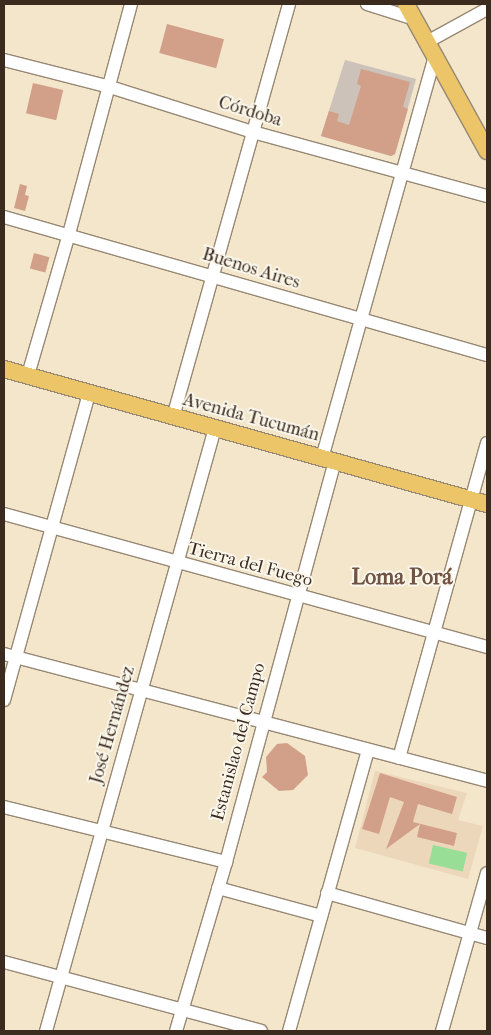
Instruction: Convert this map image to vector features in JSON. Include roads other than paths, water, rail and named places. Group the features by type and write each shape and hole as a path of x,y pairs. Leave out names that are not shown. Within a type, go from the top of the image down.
{"main road":[{"path":"406,4 487,151"},
{"name":"Avenida Tucumán","path":"4,369 479,502"}],"street":[{"path":"28,375 110,87 131,4"},
{"path":"173,417 288,4"},
{"path":"366,4 415,19"},
{"path":"431,48 487,8"},
{"name":"Estanislao del Campo","path":"176,1031 226,862 262,722 298,596 361,320 402,173 431,48"},
{"name":"Córdoba","path":"4,60 110,87 253,132 487,196"},
{"name":"Buenos Aires","path":"4,217 214,275 361,320 487,355"},
{"path":"4,700 9,655 51,528 89,394"},
{"name":"José Hernández","path":"46,1031 214,428"},
{"path":"399,758 434,634 479,502 487,443"},
{"name":"Tierra del Fuego","path":"4,514 434,634 487,647"},
{"path":"9,655 487,781"},
{"path":"289,1031 368,750"},
{"path":"4,806 226,862"},
{"path":"442,1031 487,872"},
{"path":"218,888 321,916"},
{"path":"327,893 487,938"},
{"path":"4,962 261,1031"}],"district":[{"name":"Loma Porá","path":"402,578"}]}
